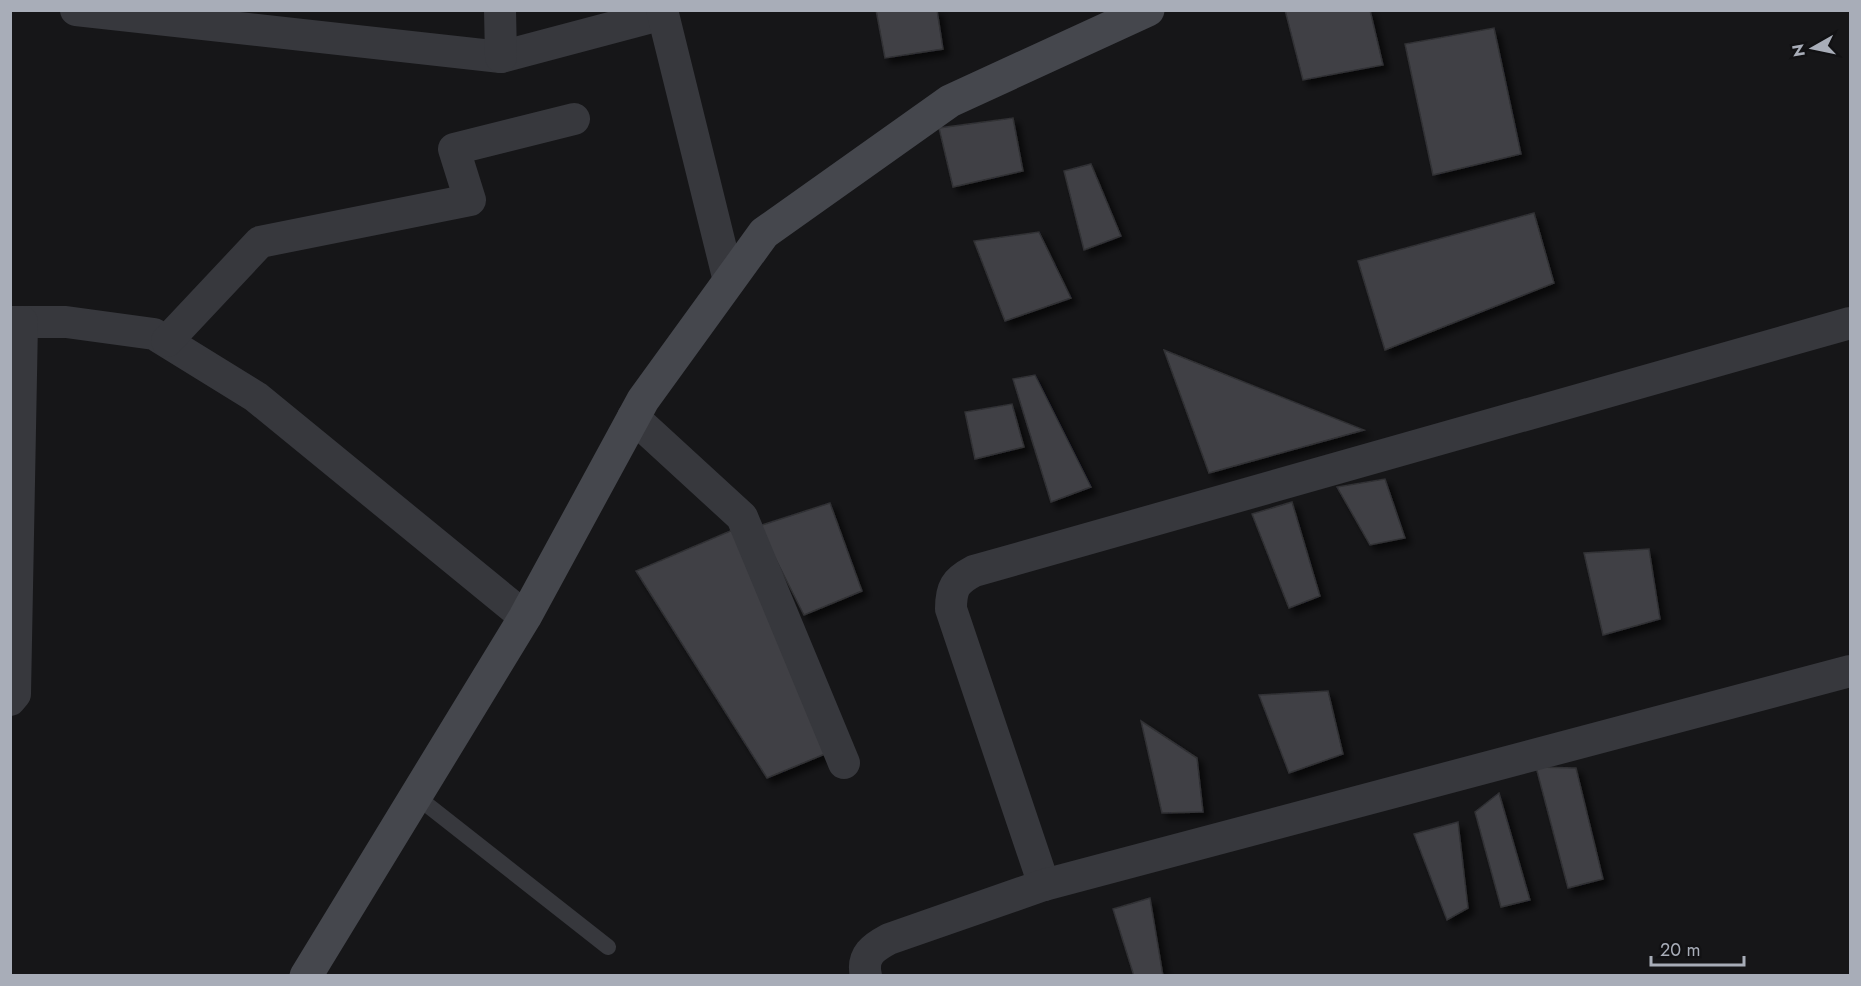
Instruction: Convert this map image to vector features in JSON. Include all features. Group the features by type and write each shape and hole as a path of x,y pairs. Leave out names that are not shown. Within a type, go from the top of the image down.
{"main road":[{"path":"306,975 525,617 643,400 764,233 950,101 1148,10"}],"street":[{"path":"76,10 501,57 663,12 729,281"},
{"path":"500,10 501,57"},
{"path":"167,341 260,242 470,200 454,149 574,119"},
{"path":"10,700 15,694 16,322 66,322 154,334 167,341 256,397 525,617"},
{"path":"1044,885 951,609 951,593 960,579 974,571 1851,323"},
{"path":"633,417 742,517 844,763"},
{"path":"866,975 864,970 867,955 874,947 890,939 1044,885 1851,671"}],"lane":[{"path":"416,796 608,947"}],"building":[{"path":"876,10 937,10 943,49 885,58"},
{"path":"1285,10 1370,10 1383,65 1303,80"},
{"path":"1494,28 1521,154 1433,175 1405,44"},
{"path":"1013,118 1023,171 953,187 939,128"},
{"path":"1091,164 1121,236 1084,250 1064,171"},
{"path":"1534,213 1554,283 1385,350 1358,261"},
{"path":"1039,232 1071,298 1005,321 974,241"},
{"path":"1164,350 1364,430 1209,473"},
{"path":"1035,375 1091,487 1051,502 1013,379"},
{"path":"1012,404 1024,447 975,459 965,412"},
{"path":"1385,479 1405,538 1370,545 1337,487"},
{"path":"1292,502 1320,596 1289,608 1252,514"},
{"path":"830,503 862,591 804,615 759,526"},
{"path":"735,529 825,754 767,778 636,571"},
{"path":"1649,549 1660,619 1603,635 1584,553"},
{"path":"1328,691 1343,754 1289,773 1259,695"},
{"path":"1141,721 1197,758 1203,812 1162,813"},
{"path":"1536,767 1576,768 1603,879 1568,888"},
{"path":"1499,793 1530,900 1501,907 1475,812"},
{"path":"1458,822 1468,908 1447,920 1414,834"},
{"path":"1150,898 1163,976 1134,976 1113,909"}]}
